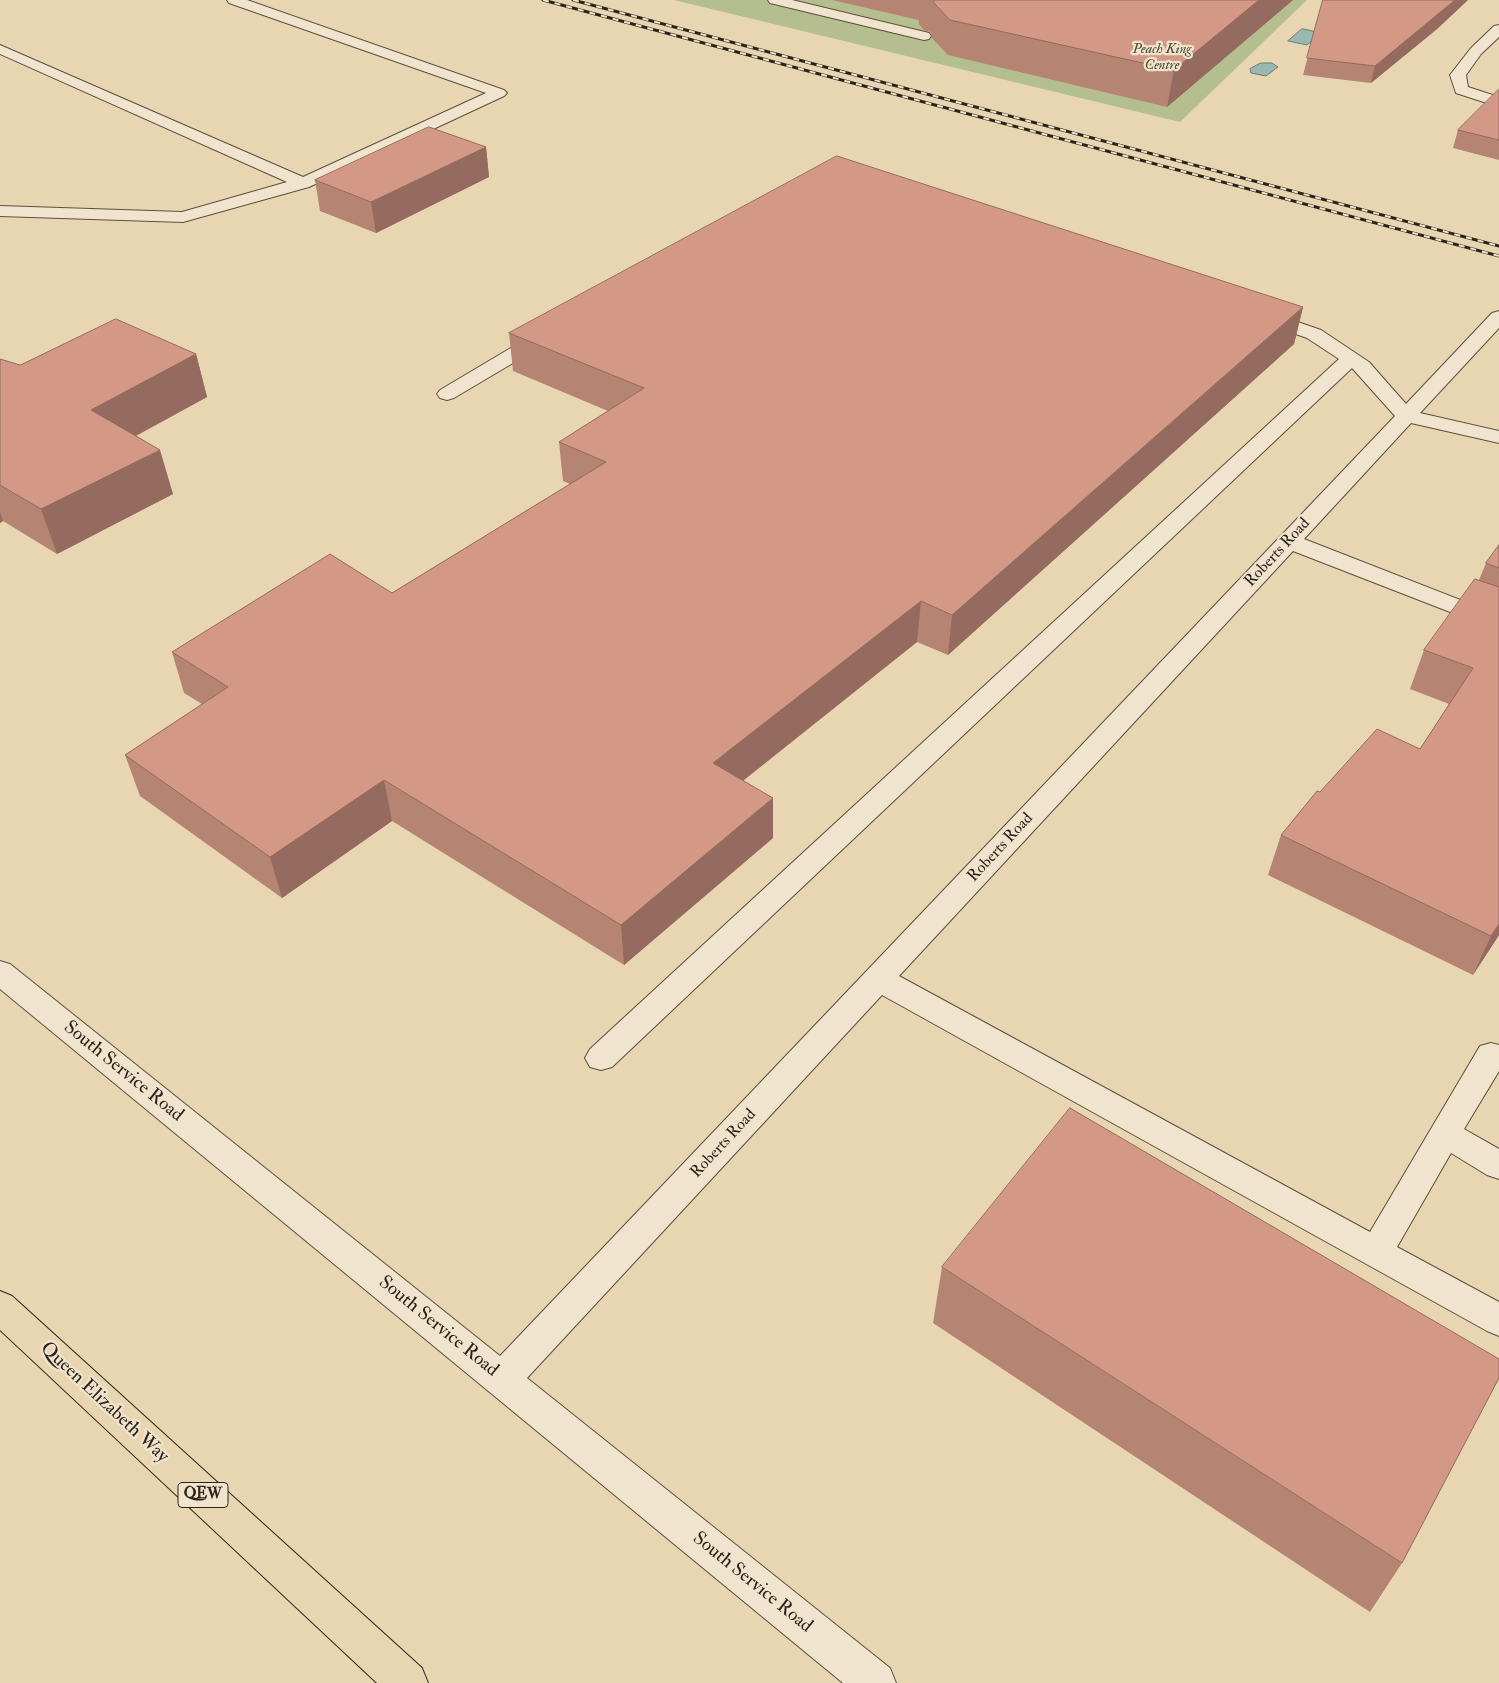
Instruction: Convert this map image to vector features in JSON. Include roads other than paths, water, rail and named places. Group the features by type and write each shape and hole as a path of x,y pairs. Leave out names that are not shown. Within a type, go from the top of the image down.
{"highway":[{"name":"Queen Elizabeth Way","path":"0,1307 407,1683"}],"street":[{"path":"0,211 183,217 304,183 499,93 234,0"},
{"path":"775,0 924,36"},
{"path":"1499,29 1476,51 1458,75 1461,90 1499,102"},
{"path":"0,49 304,183"},
{"path":"1250,312 1314,334 1362,366 1406,416 1499,437"},
{"name":"Roberts Road","path":"502,1379 1499,317"},
{"path":"447,394 558,328"},
{"path":"601,1058 1351,359"},
{"path":"1288,541 1499,624"},
{"name":"South Service Road","path":"0,972 875,1683"},
{"path":"879,979 1499,1320"},
{"path":"1376,1252 1491,1055 1499,1059"},
{"path":"1445,1134 1499,1165"}],"water":[{"path":"1302,29 1321,33 1307,45 1288,41"},
{"path":"1261,63 1272,63 1278,67 1266,76 1251,73 1250,69"}],"railway":[{"path":"543,0 1499,256"},
{"path":"573,0 1499,246"}],"park label":[{"name":"Peach King Centre","path":"1162,58"}]}
